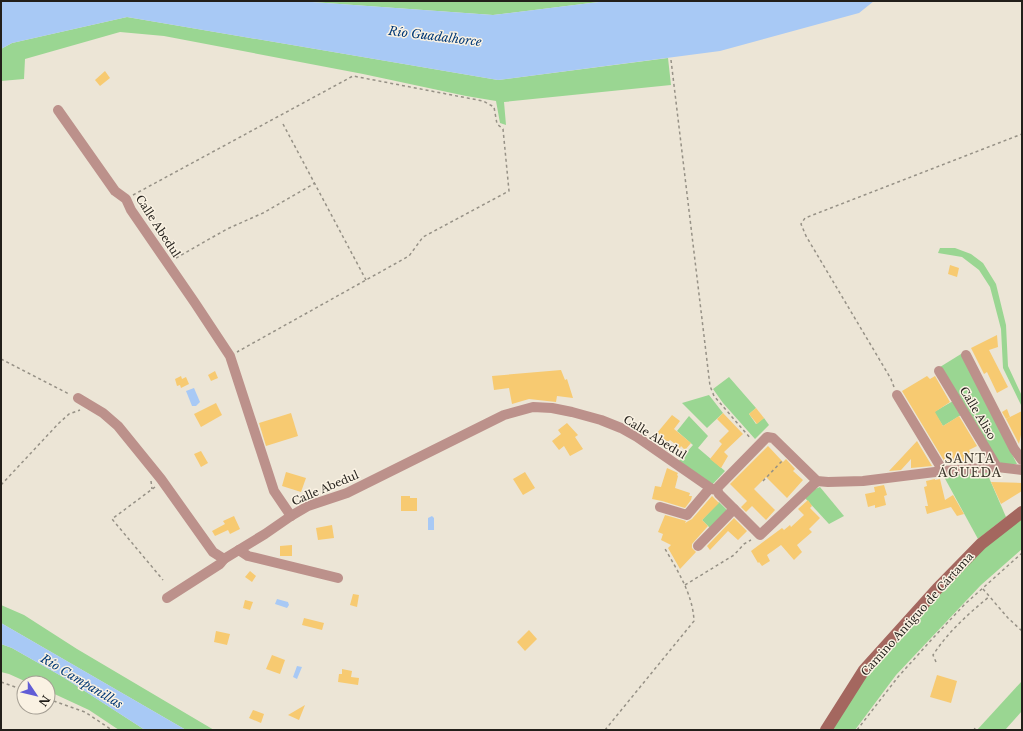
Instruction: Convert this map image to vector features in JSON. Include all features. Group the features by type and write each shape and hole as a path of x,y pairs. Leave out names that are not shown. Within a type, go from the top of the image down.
{"street":[{"name":"Calle Abedul","path":"58,110 115,191 126,199 130,210 168,263 230,356 274,491 291,516"},
{"path":"966,355 1014,449 1022,460"},
{"name":"Calle Aliso","path":"939,371 996,467"},
{"path":"897,395 943,471"},
{"path":"74,396 103,413 118,426 161,478 213,552 224,559"},
{"name":"Calle Abedul","path":"167,598 220,564 224,559 308,506 347,493 373,481 504,415 533,407 552,408 601,420 621,428 637,437 714,489 760,535"},
{"path":"660,506 687,515 718,487 767,437 770,437 789,453 817,480 828,482 863,481 943,471 996,467 1022,470"},
{"path":"760,535 817,480"},
{"path":"698,546 734,509"},
{"name":"Camino Antiguo de Cártama","path":"826,730 869,664 980,544 1022,512"},
{"path":"239,550 248,556 338,578"}],"path":[{"path":"671,60 710,386 714,396 758,446"},
{"path":"126,199 353,76 483,101 494,107 497,124 503,129 509,191 423,237 409,256 230,356"},
{"path":"283,124 366,280"},
{"path":"897,395 891,379 806,236 801,224 805,218 1022,134"},
{"path":"168,263 227,229 263,213 315,183"},
{"path":"1,359 74,396"},
{"path":"1,485 59,423 69,414 81,410"},
{"path":"763,481 789,453"},
{"path":"149,475 152,489"},
{"path":"157,486 112,519 163,580"},
{"path":"685,585 734,556 744,544 760,535"},
{"path":"605,730 694,621 694,610 685,585 664,547"},
{"path":"857,730 898,677 965,604 1022,553"},
{"path":"983,589 1008,618 1022,631"},
{"path":"936,662 933,655 943,640 969,613 990,596"},
{"path":"1,682 16,687"},
{"path":"56,702 85,712 112,730"}],"green space":[{"path":"298,1 607,1 493,15"},
{"path":"127,17 498,80 668,58 671,85 504,102 506,125 500,123 496,101 164,36 120,32 25,59 24,79 1,81 1,49 12,43"},
{"path":"940,248 955,248 971,254 983,263 996,284 1006,325 1008,366 1022,396 1022,407 1003,368 1001,329 990,287 979,270 962,257 938,253"},
{"path":"961,354 1017,464 1002,464 998,461 940,367"},
{"path":"729,377 756,408 749,414 756,424 764,418 769,425 755,439 723,403 713,389"},
{"path":"709,395 723,413 707,428 682,403"},
{"path":"953,401 961,415 943,426 934,412"},
{"path":"689,416 708,436 698,448 725,471 712,485 678,462 693,445 677,431"},
{"path":"987,473 1006,517 978,539 943,475"},
{"path":"820,487 844,516 829,524 805,498 815,489"},
{"path":"719,502 728,511 711,529 702,520"},
{"path":"1022,517 1022,549 981,585 896,675 855,730 830,730 869,672 980,551"},
{"path":"1,605 24,615 77,649 214,730 186,730 1,623"},
{"path":"1,644 12,648 63,677 145,730 119,730 89,710 56,695 56,675 16,675 16,677 1,672"},
{"path":"1022,681 1022,711 1005,730 977,730"}],"water":[{"name":"Río Guadalhorce","path":"1,1 298,1 493,15 607,1 874,1 859,13 720,51 498,80 127,17 12,43 1,49"},
{"path":"194,388 200,402 196,406 192,406 186,391"},
{"path":"432,516 434,518 434,530 428,530 428,518"},
{"path":"277,599 288,602 289,605 287,608 275,604"},
{"name":"Río Campanillas","path":"1,623 186,730 145,730 63,677 12,648 1,644"},
{"path":"297,666 302,667 297,679 293,677"}],"building":[{"path":"105,71 110,78 100,86 95,80"},
{"path":"950,265 959,268 957,277 948,274"},
{"path":"997,335 998,347 989,350 1008,387 997,393 987,372 984,374 971,348"},
{"path":"561,370 565,380 567,379 573,398 557,396 556,402 529,399 512,404 509,388 494,390 492,376"},
{"path":"215,371 218,378 211,381 208,375"},
{"path":"181,376 182,379 186,377 189,384 181,388 180,385 177,386 175,379"},
{"path":"927,376 930,379 935,376 950,402 935,412 943,426 959,416 977,446 969,450 973,457 966,461 946,464 902,391"},
{"path":"216,403 222,415 201,427 194,414"},
{"path":"756,408 764,418 757,424 749,414"},
{"path":"1007,409 1010,417 1006,419 1002,412"},
{"path":"1022,411 1022,430 1019,444 1006,419"},
{"path":"291,413 298,436 266,446 259,423"},
{"path":"723,413 743,434 724,452 728,456 721,468 710,459 722,444 719,441 729,431 717,419"},
{"path":"672,415 680,421 674,429 691,443 685,450 670,440 668,442 657,433"},
{"path":"567,423 578,435 575,437 583,449 570,456 564,446 559,450 552,441 561,434 558,430"},
{"path":"917,441 932,466 911,468 911,459 901,470 889,471"},
{"path":"768,446 783,462 786,459 795,469 793,471 803,480 787,498 766,477 754,489 775,510 766,520 752,506 746,512 741,507 747,501 730,484"},
{"path":"201,451 208,463 201,467 194,454"},
{"path":"667,468 678,473 675,488 690,493 689,496 692,496 685,508 652,499 655,486 661,487"},
{"path":"286,472 306,478 301,492 282,486"},
{"path":"525,472 535,488 523,495 513,479"},
{"path":"940,479 945,500 953,495 964,514 957,516 951,507 927,514 925,506 928,506 924,487 927,486 926,481"},
{"path":"991,482 1022,483 1022,491 1001,504"},
{"path":"884,485 887,495 884,496 886,505 875,508 875,505 868,507 865,494 875,492 874,487"},
{"path":"401,496 417,498 417,511 401,511"},
{"path":"712,496 719,503 702,520 708,526 692,544 692,548 696,552 680,569 668,548 671,545 661,540 663,534 658,532 665,515 686,521 685,523 692,519"},
{"path":"808,500 812,506 810,508 820,518 809,529 812,532 797,545 802,552 794,560 781,545 767,555 770,561 762,566 759,562 758,563 751,551 782,528 784,530 790,525 791,527 804,515 798,509"},
{"path":"234,516 240,529 230,534 228,530 215,536 212,531 225,524 223,521"},
{"path":"734,518 747,531 738,540 728,531 710,550 707,546"},
{"path":"332,525 334,538 318,540 316,528"},
{"path":"292,545 292,556 280,556 280,546"},
{"path":"250,571 256,576 252,582 245,577"},
{"path":"353,594 359,595 357,607 350,605"},
{"path":"245,600 253,602 250,610 243,608"},
{"path":"304,618 324,623 322,630 302,625"},
{"path":"529,630 537,639 525,651 517,642"},
{"path":"216,631 230,634 227,645 214,642"},
{"path":"272,655 285,660 280,674 266,669"},
{"path":"342,669 352,671 351,677 359,678 358,685 338,682 339,674 342,674"},
{"path":"937,675 957,681 951,703 930,697"},
{"path":"305,705 299,720 288,715"},
{"path":"253,710 264,714 261,723 249,718"}],"district":[{"name":"SANTA ÁGUEDA","path":"970,465"}]}
